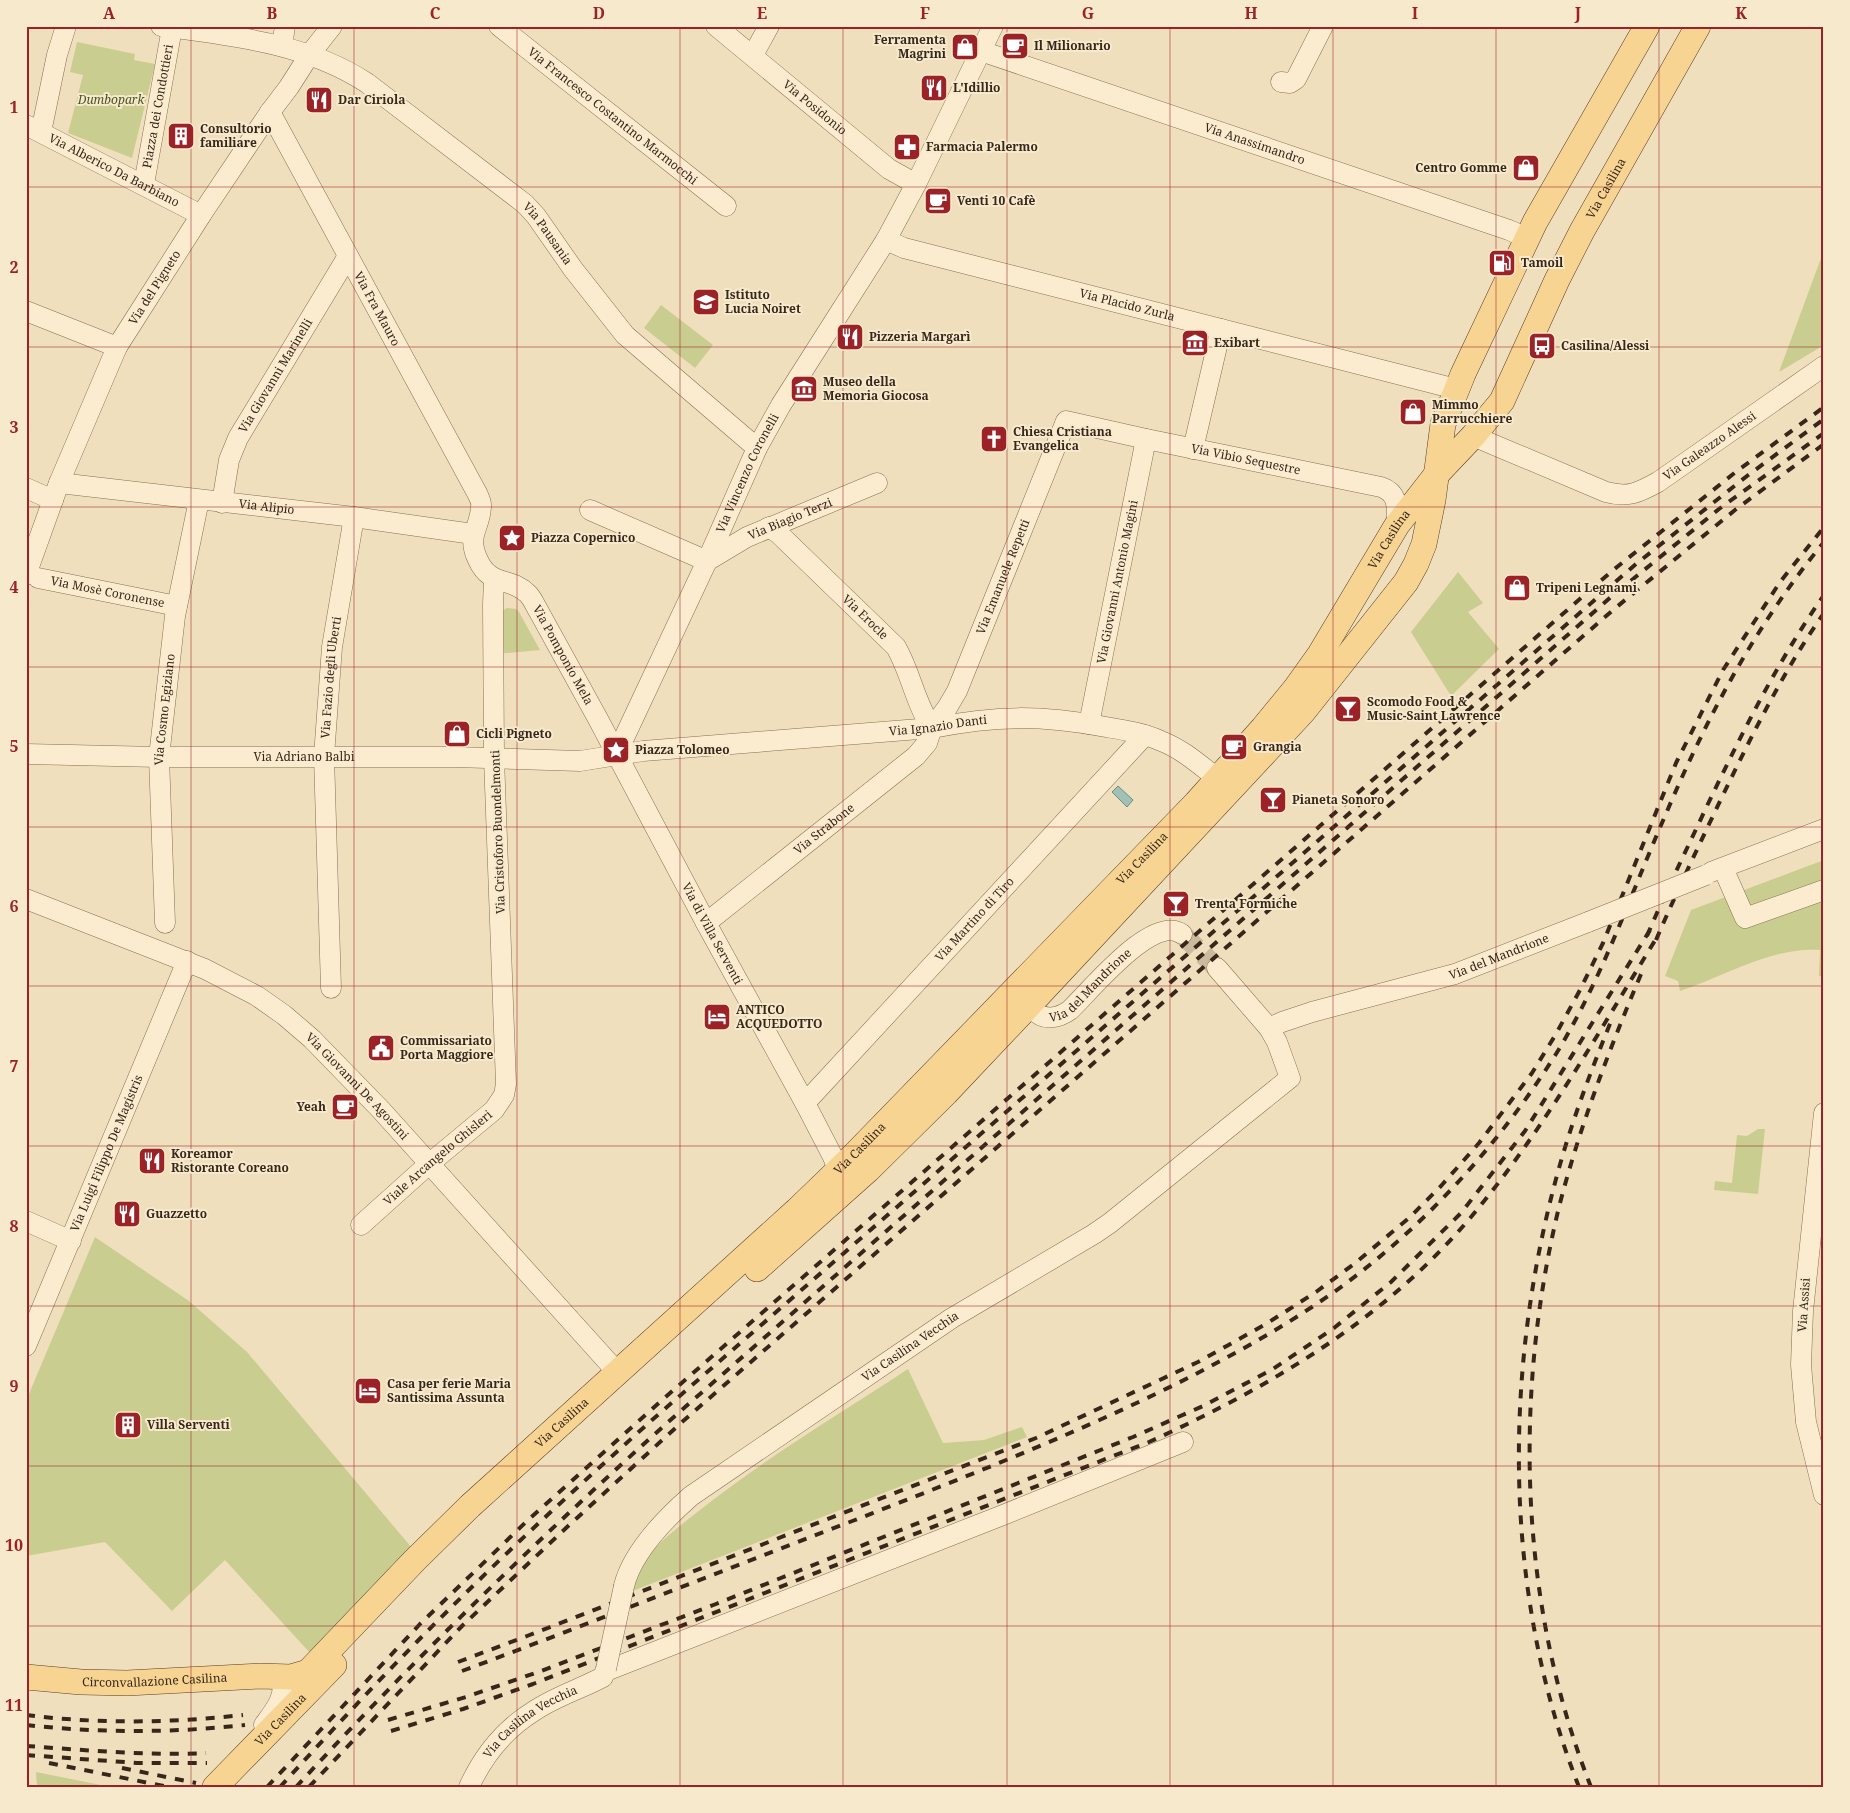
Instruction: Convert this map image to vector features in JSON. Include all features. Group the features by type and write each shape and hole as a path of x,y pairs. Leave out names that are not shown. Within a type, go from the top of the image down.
{"main road":[{"name":"Via Casilina","path":"215,1787 455,1540 596,1411 852,1186 946,1093 1303,712 1399,590 1422,552 1443,424 1456,389 1527,238 1647,26"},
{"name":"Via Casilina","path":"282,1678 301,1675 314,1667 415,1560 470,1506 797,1210 1218,779 1263,728 1309,671 1342,620 1396,525 1436,475 1497,408 1506,393 1582,231 1698,26"},
{"name":"Circonvallazione Casilina","path":"26,1677 113,1683 175,1682 260,1676 282,1678"}],"street":[{"path":"34,128 66,26"},
{"name":"Via del Pigneto","path":"32,577 56,491 117,347 201,214 310,54 332,26"},
{"name":"Via Francesco Costantino Marmocchi","path":"498,26 726,206"},
{"name":"Via Posidonio","path":"716,26 889,169 916,184"},
{"path":"753,55 769,26"},
{"name":"Via Vincenzo Coronelli","path":"616,755 707,561 756,448 781,405 886,240 916,184 993,26"},
{"path":"1281,82 1290,83 1296,79 1322,26"},
{"name":"Piazza dei Condottieri","path":"144,184 167,27 284,36 310,54"},
{"name":"Via Anassimandro","path":"981,51 1509,230 1527,238"},
{"name":"Via Pausania","path":"310,54 346,70 367,83 525,204 625,335 756,448"},
{"name":"Via Fra Mauro","path":"270,112 477,493 482,506 474,534"},
{"name":"Via Alberico Da Barbiano","path":"34,128 201,214"},
{"name":"Via Placido Zurla","path":"886,240 904,248 1456,389"},
{"name":"Via Giovanni Marinelli","path":"222,503 229,460 238,438 348,256"},
{"path":"26,311 117,347"},
{"path":"1193,449 1221,329"},
{"name":"Via Galeazzo Alessi","path":"1473,436 1606,492 1631,495 1646,489 1717,442 1824,366"},
{"name":"Via Vibio Sequestre","path":"1066,421 1384,488 1396,500 1396,525"},
{"name":"Via Emanuele Repetti","path":"932,728 948,708 957,691 1066,421"},
{"name":"Via Giovanni Antonio Magini","path":"1090,724 1146,439"},
{"name":"Via Biagio Terzi","path":"707,561 742,539 877,483"},
{"name":"Via Alipio","path":"26,488 199,500 354,517 474,534"},
{"name":"Via Cosmo Egiziano","path":"165,923 159,757 177,606 199,500"},
{"path":"590,510 707,561"},
{"name":"Via Fazio degli Uberti","path":"331,988 324,756 332,647 354,517"},
{"name":"Via Erocle","path":"769,527 779,534 896,647 903,660 920,709 932,728"},
{"path":"474,534 478,561 494,579"},
{"name":"Via Mosè Coronense","path":"32,577 177,606"},
{"name":"Via Pomponio Mela","path":"494,579 528,593 616,755"},
{"name":"Via Cristoforo Buondelmonti","path":"494,579 492,605 494,758 506,1084"},
{"name":"Via Ignazio Danti","path":"616,755 643,751 932,728 978,719 1010,717 1051,718 1145,735 1162,741 1178,750 1218,779"},
{"name":"Via Strabone","path":"706,923 916,756 927,743 932,728"},
{"name":"Via Martino di Tiro","path":"804,1103 1145,735"},
{"name":"Via Adriano Balbi","path":"26,754 159,757 494,758 580,761 616,755"},
{"name":"Via di Villa Serventi","path":"616,755 804,1103 838,1170"},
{"name":"Via del Mandrione","path":"1269,1028 1312,1012 1460,972 1824,829"},
{"path":"1714,871 1745,918 1824,890"},
{"name":"Via Giovanni De Agostini","path":"26,899 187,961 257,996 284,1015 312,1039 381,1110 617,1372"},
{"name":"Via del Mandrione","path":"1034,1000 1033,1009 1040,1015 1049,1018 1062,1016 1082,999 1133,947 1161,931 1172,930 1182,934"},
{"name":"Via Luigi Filippo De Magistris","path":"26,1346 187,961"},
{"path":"1218,968 1269,1028"},
{"name":"Via Casilina Vecchia","path":"469,1787 489,1751 520,1720 535,1710 603,1677 628,1571 635,1559 664,1523 691,1496 952,1318 1110,1223 1288,1074 1269,1028"},
{"name":"Viale Arcangelo Ghisleri","path":"361,1225 429,1164 494,1110 504,1094 506,1084"},
{"name":"Via Assisi","path":"1824,1113 1816,1261 1801,1343 1803,1396 1809,1438 1824,1495"},
{"path":"26,1221 71,1241"},
{"name":"Via Casilina Vecchia","path":"606,1670 1003,1515 1183,1442"},
{"name":"Via Casilina","path":"234,1766 278,1706 282,1692 282,1678"}],"green space":[{"name":"Dumbopark","path":"77,42 135,54 134,60 155,64 132,158 68,133 83,75 70,72"},
{"path":"1824,250 1824,345 1779,372"},
{"path":"661,305 713,345 695,368 644,328"},
{"path":"1458,572 1483,603 1468,612 1499,649 1451,696 1411,632"},
{"path":"507,608 516,609 519,612 540,650 498,654 503,610"},
{"path":"1824,860 1824,977 1819,976 1820,950 1802,950 1766,958 1680,991 1678,981 1665,976 1691,910"},
{"path":"1758,1129 1765,1129 1758,1194 1714,1190 1715,1181 1732,1183 1737,1135 1747,1136"},
{"path":"95,1237 189,1301 247,1352 412,1548 311,1654 225,1560 172,1611 105,1542 26,1556 26,1401"},
{"path":"908,1369 943,1443 984,1440 1022,1427 1027,1437 630,1592 635,1577 648,1556 679,1526 757,1468"},
{"path":"36,1772 111,1787 37,1787"}],"water":[{"path":"1118,786 1133,800 1127,807 1112,792"}],"tunnel":[{"path":"1182,934 1217,968"}],"railway":[{"path":"267,1787 420,1624 527,1521 661,1401 1612,571 1737,471 1824,407"},
{"path":"280,1787 327,1735 449,1610 540,1522 652,1420 1636,564 1747,476 1824,419"},
{"path":"296,1787 388,1690 482,1596 578,1504 676,1415 1611,597 1719,509 1824,433"},
{"path":"309,1787 462,1626 682,1422 1613,610 1735,510 1824,444"},
{"path":"458,1662 1036,1438 1198,1362 1266,1324 1316,1292 1354,1264 1409,1218 1441,1186 1479,1143 1532,1073 1556,1034 1603,943 1676,763 1723,670 1780,582 1824,527"},
{"path":"462,1671 940,1487 1108,1416 1190,1377 1276,1330 1337,1290 1386,1251 1441,1200 1491,1145 1556,1054 1588,996 1615,937 1681,779 1734,673 1776,606 1824,542"},
{"path":"1647,936 1746,726 1791,646 1824,595"},
{"path":"1656,940 1697,849 1758,725 1782,679 1824,613"},
{"path":"388,1720 466,1697 541,1671 716,1604 1133,1437 1203,1406 1273,1369 1334,1328 1391,1282 1461,1213 1525,1131 1650,930"},
{"path":"391,1731 463,1709 533,1684 1149,1442 1240,1397 1284,1372 1367,1316 1406,1284 1442,1249 1476,1211 1550,1110 1659,934"},
{"path":"1591,1787 1567,1718 1549,1646 1537,1573 1531,1500 1530,1426 1534,1352 1544,1279 1567,1176 1597,1086 1644,967"},
{"path":"1579,1787 1554,1713 1536,1636 1524,1558 1519,1479 1520,1400 1528,1322 1541,1244 1559,1168 1590,1074 1612,1019"},
{"path":"26,1715 107,1721 189,1720 243,1715"},
{"path":"26,1725 81,1730 136,1731 190,1730 245,1725"},
{"path":"26,1746 138,1753 206,1753"},
{"path":"26,1755 137,1763 207,1763"},
{"path":"49,1763 169,1787"},
{"path":"122,1768 196,1783"}],"place":[{"name":"Il Milionario","path":"1015,46"},
{"name":"Ferramenta Magrini","path":"965,47"},
{"name":"L'Idillio","path":"934,88"},
{"name":"Dar Ciriola","path":"319,100"},
{"name":"Consultorio familiare","path":"181,136"},
{"name":"Farmacia Palermo","path":"907,147"},
{"name":"Centro Gomme","path":"1526,168"},
{"name":"Venti 10 Cafè","path":"938,201"},
{"name":"Tamoil","path":"1502,263"},
{"name":"Istituto Lucia Noiret","path":"706,302"},
{"name":"Pizzeria Margarì","path":"850,337"},
{"name":"Exibart","path":"1195,343"},
{"name":"Casilina/Alessi","path":"1542,346"},
{"name":"Museo della Memoria Giocosa","path":"804,389"},
{"name":"Mimmo Parrucchiere","path":"1413,412"},
{"name":"Chiesa Cristiana Evangelica","path":"994,439"},
{"name":"Piazza Copernico","path":"512,538"},
{"name":"Tripeni Legnami","path":"1517,588"},
{"name":"Scomodo Food & Music-Saint Lawrence","path":"1348,709"},
{"name":"Cicli Pigneto","path":"457,734"},
{"name":"Grangia","path":"1234,747"},
{"name":"Piazza Tolomeo","path":"616,750"},
{"name":"Pianeta Sonoro","path":"1273,800"},
{"name":"Trenta Formiche","path":"1176,904"},
{"name":"ANTICO ACQUEDOTTO","path":"717,1017"},
{"name":"Commissariato Porta Maggiore","path":"381,1048"},
{"name":"Yeah","path":"345,1107"},
{"name":"Koreamor Ristorante Coreano","path":"152,1161"},
{"name":"Guazzetto","path":"127,1214"},
{"name":"Casa per ferie Maria Santissima Assunta","path":"368,1391"},
{"name":"Villa Serventi","path":"128,1425"}]}
